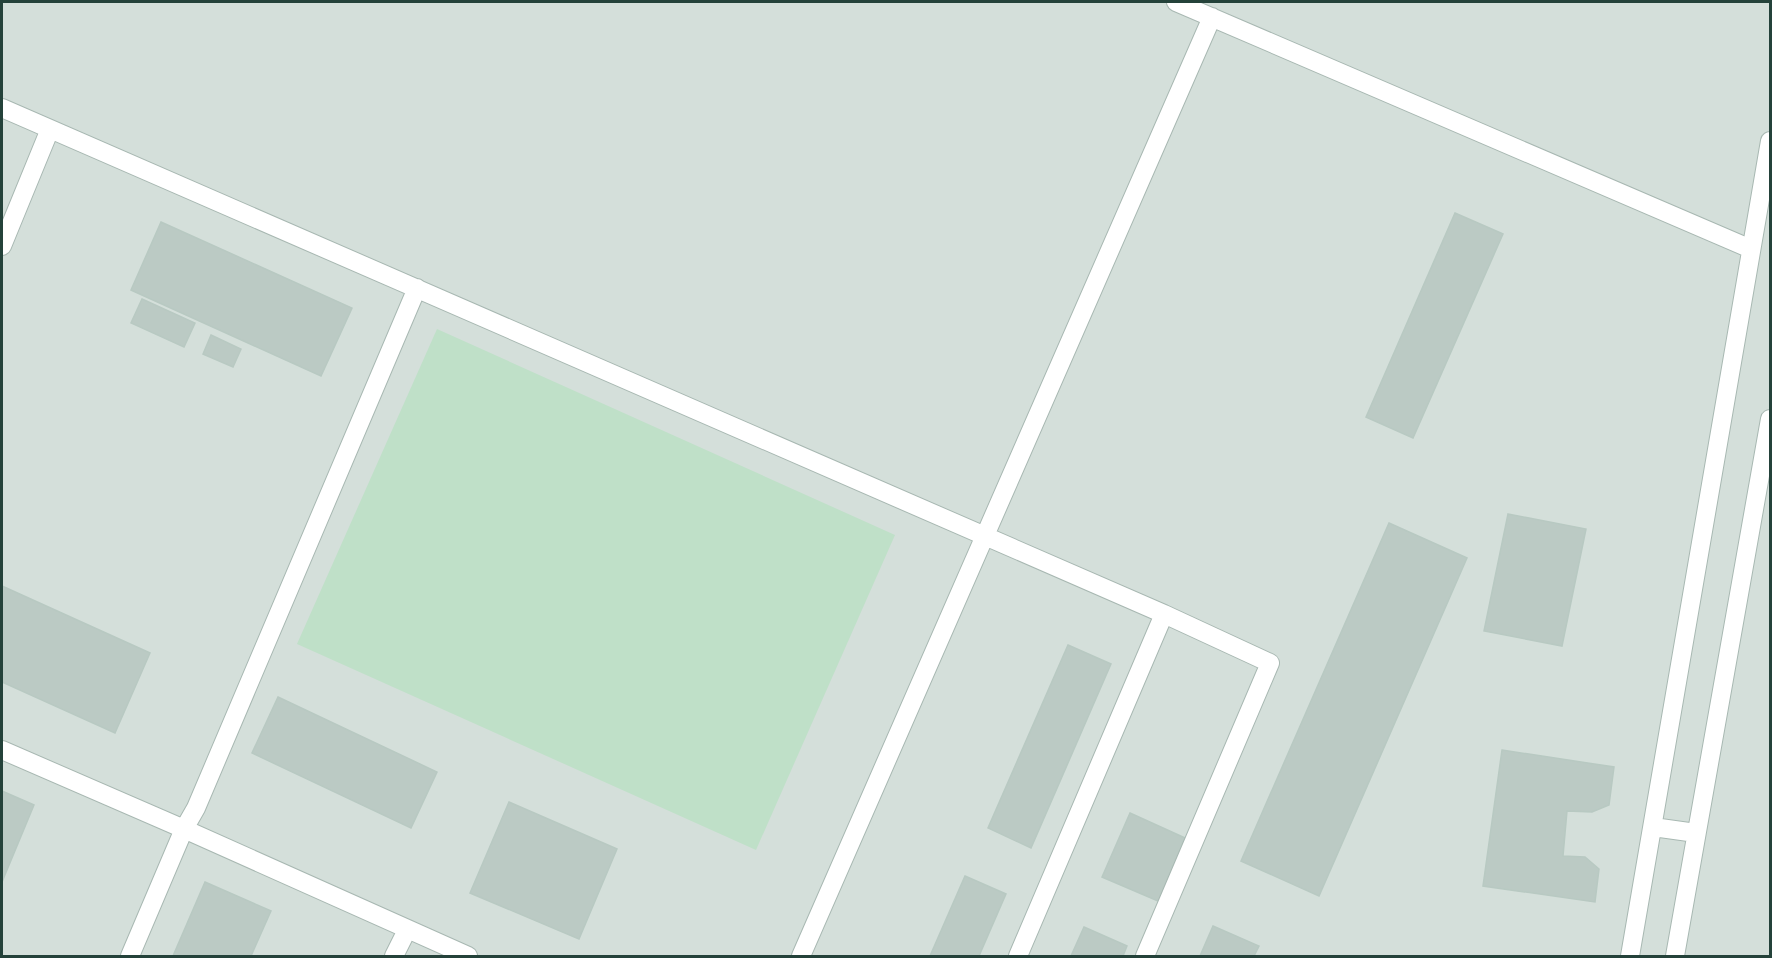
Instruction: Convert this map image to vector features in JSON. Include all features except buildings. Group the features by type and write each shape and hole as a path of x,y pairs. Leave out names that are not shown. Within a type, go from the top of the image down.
{"lane":[{"path":"1176,2 1751,249"},
{"path":"801,957 1212,17"},
{"path":"2,108 1270,663 1145,957"},
{"path":"2,246 50,129"},
{"path":"1630,957 1770,141"},
{"path":"130,957 417,288"},
{"path":"1675,957 1770,419"},
{"path":"1018,957 1164,615"},
{"path":"2,750 468,957"},
{"path":"1653,826 1696,833"},
{"path":"394,957 407,930"}],"shaded area":[{"path":"2,2 1770,2 1770,956 2,956"}],"green space":[{"path":"437,329 895,535 756,850 297,644"}]}
